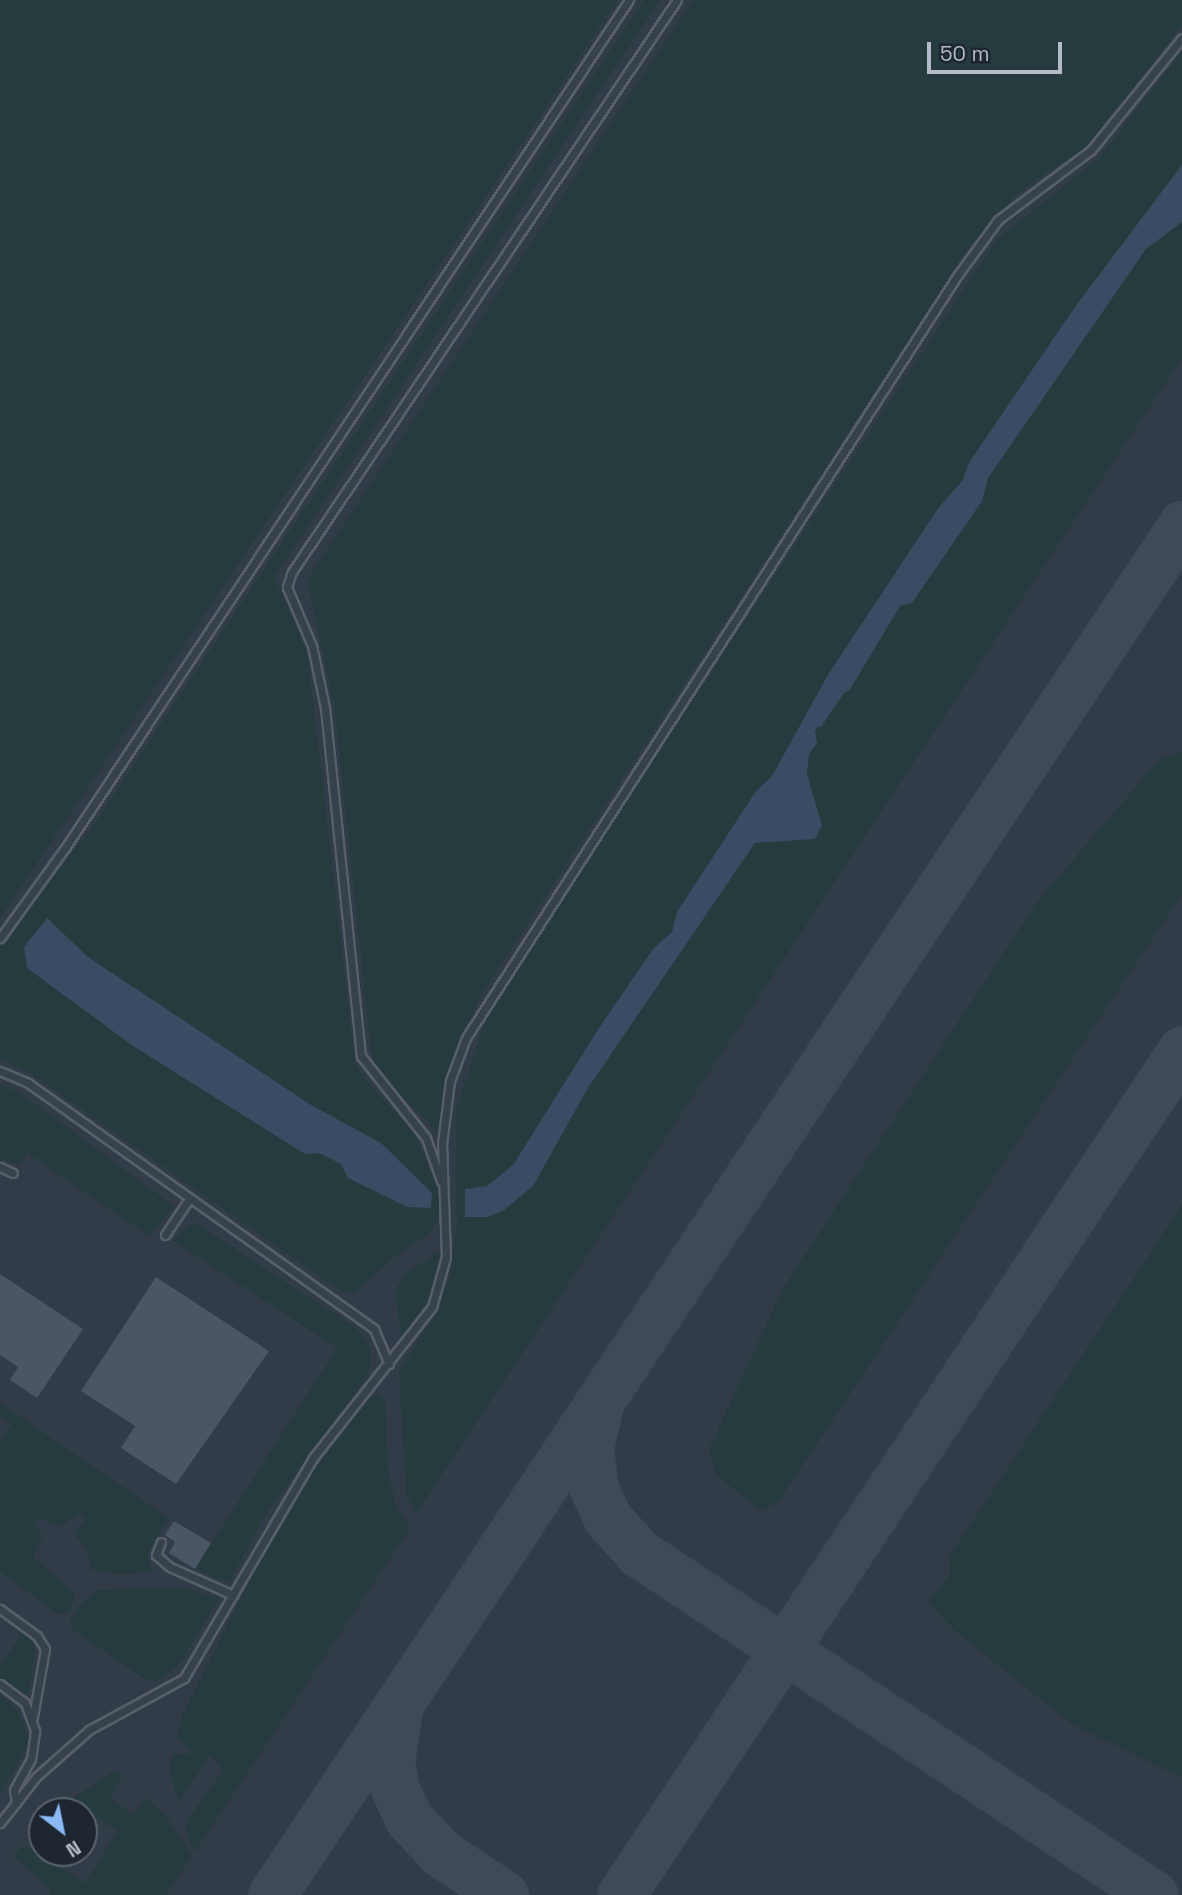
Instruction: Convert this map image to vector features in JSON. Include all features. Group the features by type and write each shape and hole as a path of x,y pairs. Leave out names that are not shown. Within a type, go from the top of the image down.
{"lane":[{"path":"0,938 65,848 629,0"},
{"path":"447,1209 426,1138 361,1056 325,708 312,646 287,587 292,572 677,0"},
{"path":"0,1823 36,1777 89,1730 184,1678 313,1458 432,1307 446,1257 447,1209 442,1144 450,1081 466,1038 485,1004 957,276 998,220 1101,140 1182,38"},
{"path":"0,1071 28,1083 374,1329 389,1364"},
{"path":"0,1167 13,1174"},
{"path":"165,1235 190,1199"},
{"path":"161,1542 156,1555 170,1567 233,1595"},
{"path":"0,1609 37,1636 45,1649 33,1718 34,1745 13,1790 16,1803"},
{"path":"0,1684 25,1703 33,1718"}],"shaded area":[{"path":"0,0 1182,0 1182,1895 0,1895"}],"green space":[{"path":"0,0 618,0 0,918"},
{"path":"644,0 660,0 274,577 307,650 355,1063 375,1091 414,1131 442,1200 440,1217 427,1236 399,1253 355,1293 342,1292 30,1073 0,1059 0,946 93,826"},
{"path":"693,0 1182,0 1182,26 1085,148 1019,192 968,248 482,994 454,1054 440,1135 382,1077 372,1060 335,711 307,579"},
{"path":"1182,52 1182,358 416,1514 406,1493 399,1371 435,1316 449,1280 457,1224 456,1110 490,1007 997,239 1099,158"},
{"path":"1182,752 1182,894 779,1501 761,1511 717,1475 709,1449 783,1288 1037,902 1159,760"},
{"path":"0,1083 20,1093 174,1206 149,1236 27,1153 19,1165 0,1158"},
{"path":"1182,1205 1180,1777 1070,1723 953,1629 928,1602 951,1573 948,1558"},
{"path":"194,1222 356,1328 370,1346 370,1367 362,1383 263,1518 229,1583 195,1569 337,1348 172,1240"},
{"path":"440,1251 433,1291 402,1342 395,1290 407,1273"},
{"path":"379,1395 385,1401 388,1471 396,1506 410,1528 195,1852 186,1834 187,1821 223,1770 210,1755 178,1803 169,1766 174,1754 192,1753 177,1737 181,1718 266,1548 312,1473 370,1397"},
{"path":"0,1403 169,1518 147,1554 152,1572 118,1575 91,1569 87,1550 74,1534 85,1520 81,1513 59,1527 40,1518 35,1526 43,1536 33,1557 75,1593 70,1611 59,1615 0,1572 0,1440 12,1424 0,1416"},
{"path":"180,1587 219,1598 182,1661 159,1681 146,1680 73,1630 70,1620 78,1607 97,1590"},
{"path":"0,1616 26,1635 35,1648 29,1692 17,1697 0,1679 0,1667 21,1634"},
{"path":"0,1694 18,1711 30,1741 0,1795"},
{"path":"115,1770 122,1776 110,1798 134,1815 146,1798 166,1816 192,1856 166,1895 48,1895 51,1890 13,1856 23,1845 28,1848 28,1867 59,1867 85,1883 95,1867 98,1867 98,1863 118,1831 98,1818 98,1797 75,1797"}],"water":[{"path":"1182,165 1182,222 1146,249 988,478 982,501 912,603 900,606 849,691 837,695 815,731 817,743 809,754 807,774 822,825 815,839 755,843 588,1088 533,1186 504,1210 488,1217 465,1217 465,1189 487,1186 513,1165 599,1028 653,949 672,932 677,912 756,791 772,776 829,673 939,507 962,481 970,461 1077,304"},
{"path":"47,918 88,957 311,1105 381,1143 432,1193 431,1208 407,1207 348,1178 341,1164 319,1153 305,1154 133,1046 27,968 24,947"}],"building":[{"path":"0,1274 83,1329 37,1398 10,1380 18,1367 0,1355"},
{"path":"156,1277 269,1351 176,1484 121,1448 135,1426 81,1391"},
{"path":"174,1521 211,1543 195,1569 169,1553 175,1542 165,1535"}],"waterway":[{"path":"819,724 843,689"}],"taxiway":[{"path":"272,1895 1182,525"},
{"path":"621,1895 1182,1050"},
{"path":"598,1409 589,1448 594,1489 608,1519 639,1553 1154,1895"},
{"path":"398,1710 390,1762 395,1789 409,1819 441,1853 504,1895"}]}
